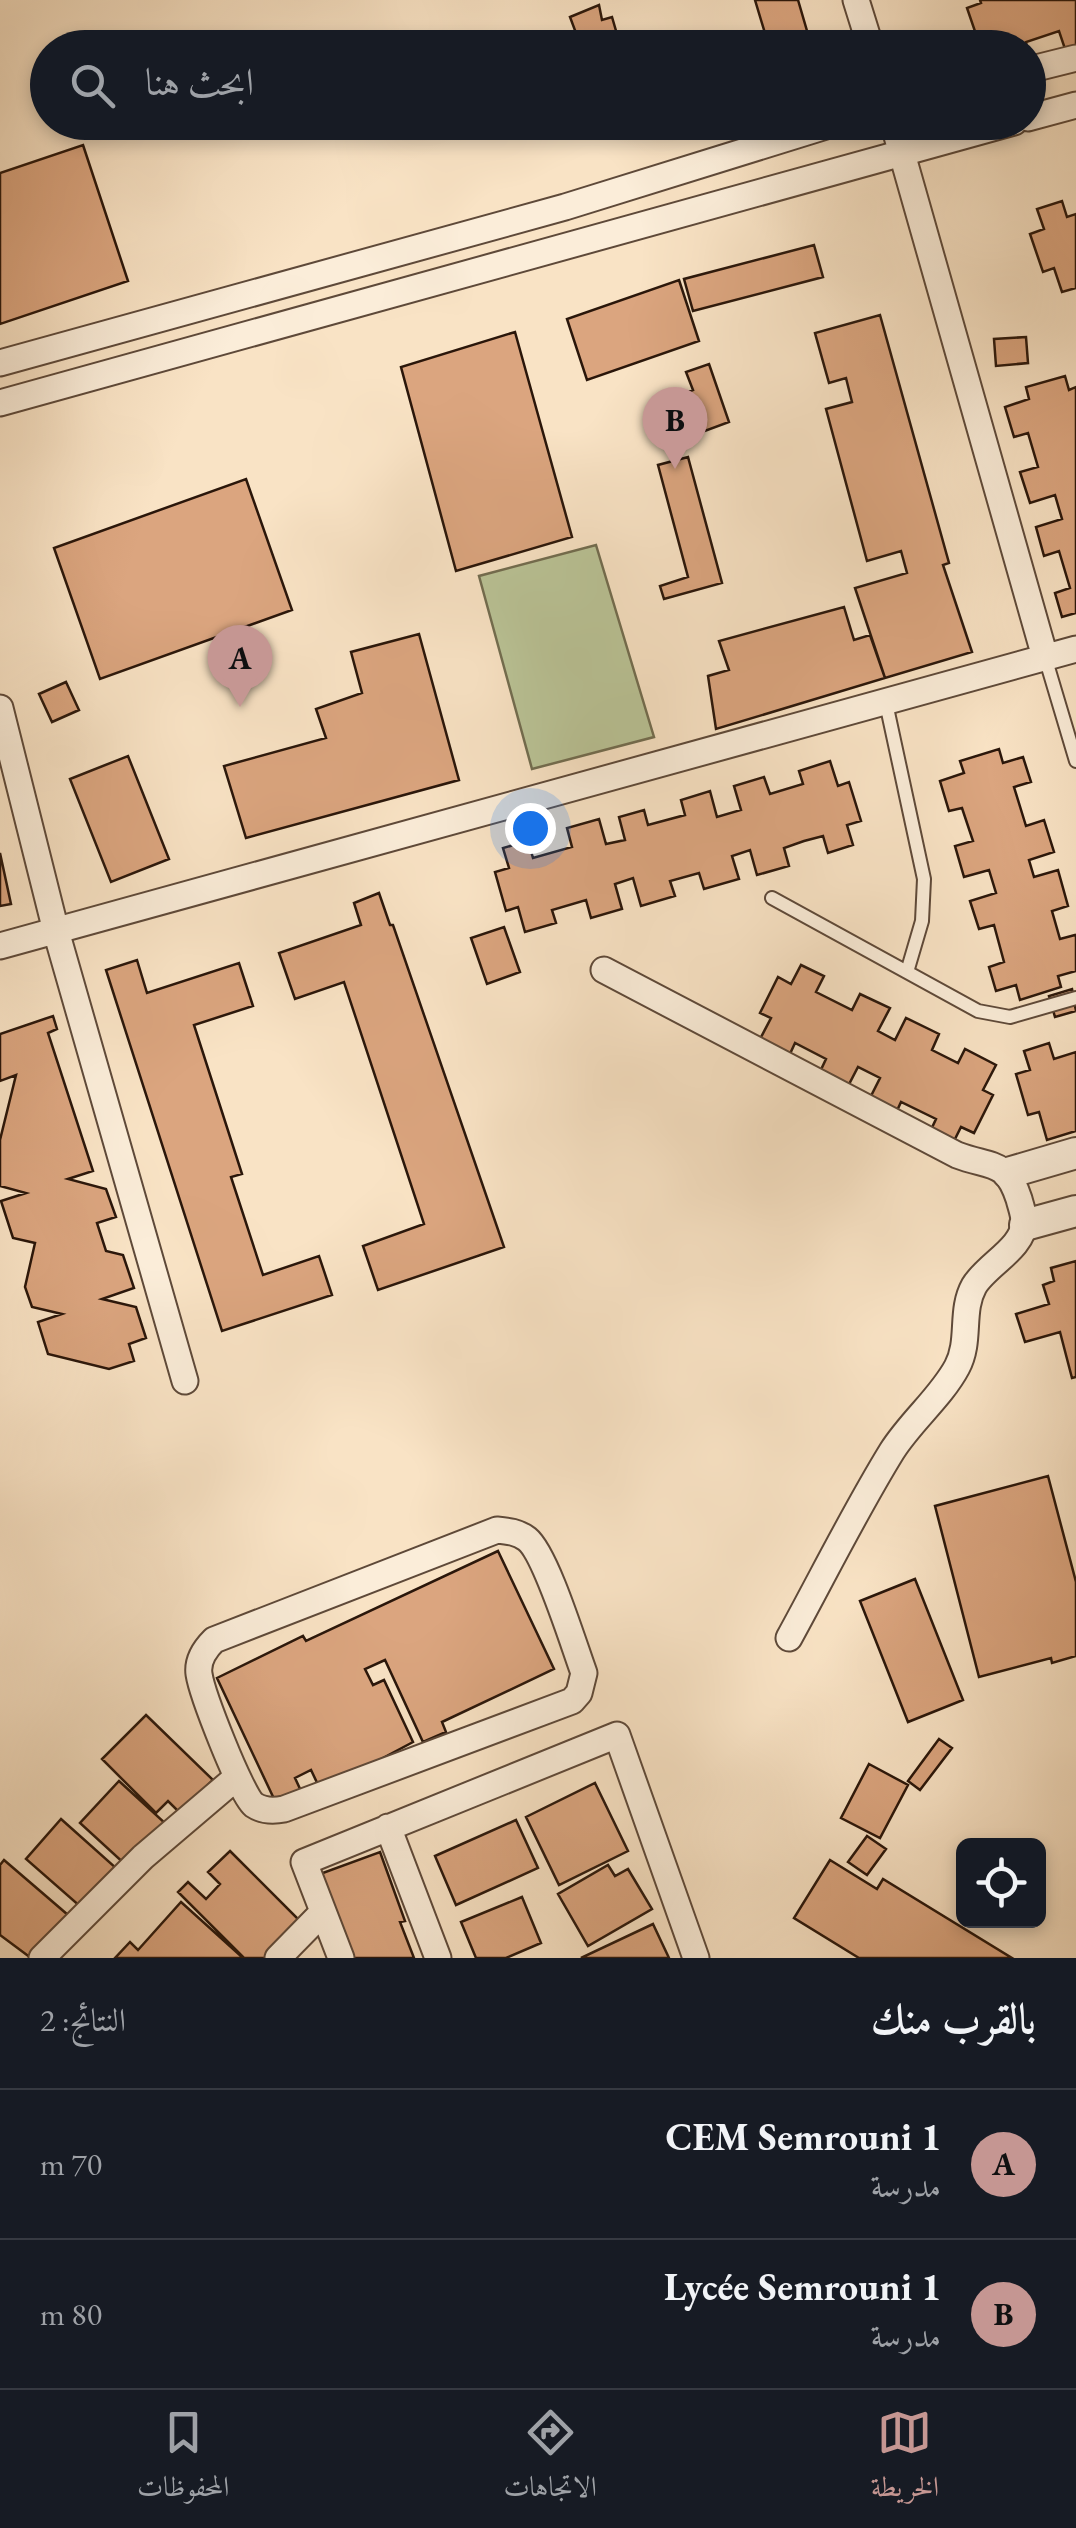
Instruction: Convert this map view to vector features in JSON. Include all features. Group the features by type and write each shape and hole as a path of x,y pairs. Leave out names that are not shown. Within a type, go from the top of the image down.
{"street":[{"path":"856,0 865,30"},
{"path":"1046,66 1076,58"},
{"path":"1046,114 1076,106"},
{"path":"0,362 565,207 781,140"},
{"path":"898,140 1045,657"},
{"path":"0,403 949,140"},
{"path":"0,946 1076,649"},
{"path":"0,708 56,931 185,1381"},
{"path":"604,970 956,1154 1008,1173 1013,1180 1025,1225 1019,1239 980,1276 972,1289 966,1314 966,1341 956,1370 892,1452 789,1638"},
{"path":"1008,1173 1076,1153"},
{"path":"1025,1225 1076,1212"},
{"path":"497,1530 512,1532 535,1547 584,1673 579,1693 572,1701 284,1809 265,1810 254,1804 237,1777 199,1674 205,1650 214,1640 497,1530"},
{"path":"341,1958 304,1862 616,1736 696,1958"},
{"path":"42,1958 143,1858 237,1777"},
{"path":"388,1827 438,1958"},
{"path":"278,1958 323,1912"}],"lane":[{"path":"1045,657 1076,761"},
{"path":"886,703 924,880 922,921 908,972"},
{"path":"772,898 978,1011 994,1016 1025,1014 1076,998"}],"green space":[{"path":"596,545 654,737 532,769 479,576"}],"building":[{"path":"755,0 798,0 807,30 764,30"},
{"path":"980,0 1076,0 1076,45 1065,49 1059,31 1046,35 1046,30 975,30 967,8 981,3"},
{"path":"599,5 602,20 612,17 616,30 575,30 570,17"},
{"path":"83,145 128,281 0,324 0,173"},
{"path":"1062,201 1067,217 1076,214 1076,288 1062,292 1054,268 1043,272 1030,234 1044,229 1037,209"},
{"path":"814,245 823,277 693,311 684,279"},
{"path":"679,280 699,341 587,380 567,319"},
{"path":"880,315 949,563 943,565 972,652 885,678 855,588 907,573 901,551 867,561 826,409 852,402 846,378 829,383 815,333"},
{"path":"515,332 572,537 456,571 401,367"},
{"path":"1026,337 1028,363 996,366 994,339"},
{"path":"709,364 729,422 686,438 672,398 693,390 686,372"},
{"path":"1065,376 1069,390 1076,387 1076,613 1062,617 1055,593 1070,588 1059,551 1044,556 1036,527 1062,519 1055,495 1030,503 1020,472 1038,467 1028,433 1014,437 1005,407 1029,399 1026,387"},
{"path":"688,457 722,583 664,599 660,586 688,577 658,465"},
{"path":"246,479 292,610 100,679 54,548"},
{"path":"844,607 854,640 870,635 885,678 716,729 708,676 729,670 719,641"},
{"path":"419,634 459,780 246,838 224,766 326,738 316,709 362,693 351,652"},
{"path":"66,682 79,710 52,722 39,694"},
{"path":"999,749 1003,763 1023,757 1031,782 1014,787 1026,826 1044,820 1054,852 1029,860 1034,877 1058,870 1068,906 1052,911 1060,939 1076,937 1076,971 1058,976 1061,987 1020,1000 1016,985 996,991 989,967 1004,962 994,925 979,929 970,901 996,893 989,870 964,877 955,846 973,841 962,808 949,811 940,781 964,773 960,761"},
{"path":"128,756 169,859 111,882 70,779"},
{"path":"830,761 838,786 849,782 861,821 847,825 853,845 828,853 823,836 804,841 784,848 789,866 757,875 750,850 732,856 739,879 704,889 699,873 670,881 675,896 641,906 633,878 615,884 622,909 591,918 586,900 552,910 556,923 525,932 518,907 506,911 495,872 509,868 503,848 528,841 533,858 572,847 567,828 599,819 606,844 625,840 619,817 644,810 648,825 685,815 681,800 710,791 717,817 741,810 734,786 764,777 770,794 803,784 799,771"},
{"path":"0,853 11,904 0,906"},
{"path":"379,893 504,1247 378,1290 363,1246 424,1224 344,982 295,999 279,953 361,925 354,903"},
{"path":"504,927 520,972 487,984 471,938"},
{"path":"137,960 147,993 239,963 253,1006 194,1025 242,1174 231,1177 263,1275 319,1256 332,1295 222,1331 106,970"},
{"path":"801,965 824,976 816,992 852,1010 860,994 890,1008 878,1031 895,1040 906,1018 939,1034 932,1050 958,1063 965,1049 996,1065 983,1090 993,1095 974,1133 961,1127 952,1145 929,1134 936,1119 901,1102 895,1115 868,1102 880,1078 858,1067 846,1090 818,1076 826,1059 795,1043 789,1056 759,1041 771,1018 760,1013 778,977 791,984"},
{"path":"1072,989 1076,1011 1055,1017 1049,996"},
{"path":"53,1016 57,1029 48,1033 93,1171 68,1179 106,1189 116,1217 97,1223 106,1251 123,1255 134,1288 102,1299 136,1307 146,1338 129,1344 134,1361 109,1369 48,1354 38,1322 62,1314 32,1307 25,1287 35,1243 13,1238 1,1201 26,1193 0,1186 0,1140 16,1075 0,1081 0,1034"},
{"path":"1049,1043 1054,1059 1076,1052 1076,1131 1047,1140 1039,1112 1028,1115 1016,1074 1030,1070 1024,1051"},
{"path":"1076,1261 1076,1377 1072,1378 1060,1332 1025,1342 1016,1314 1049,1304 1043,1285 1054,1281 1051,1268"},
{"path":"1048,1476 1076,1582 1076,1656 1052,1663 1051,1658 979,1677 935,1506"},
{"path":"498,1551 554,1669 442,1722 446,1732 423,1742 385,1660 365,1669 373,1685 384,1680 413,1742 321,1791 311,1770 295,1778 301,1791 276,1803 217,1678"},
{"path":"915,1579 963,1700 908,1722 860,1601"},
{"path":"146,1715 213,1780 180,1813 168,1801 156,1813 102,1759"},
{"path":"939,1739 952,1748 920,1790 908,1781"},
{"path":"869,1764 908,1785 880,1838 841,1818"},
{"path":"119,1781 166,1824 128,1867 80,1823"},
{"path":"595,1783 628,1851 559,1885 526,1817"},
{"path":"61,1819 116,1868 82,1908 26,1859"},
{"path":"516,1820 538,1868 456,1905 435,1856"},
{"path":"867,1836 886,1849 867,1875 848,1862"},
{"path":"230,1851 301,1922 265,1958 244,1958 178,1892 188,1882 206,1899 220,1884 208,1872"},
{"path":"380,1852 414,1958 351,1958 320,1874"},
{"path":"4,1860 68,1915 31,1958 0,1935 0,1865"},
{"path":"830,1860 877,1889 883,1879 956,1924 956,1928 963,1928 1012,1958 859,1958 794,1918"},
{"path":"608,1865 615,1876 628,1869 652,1909 588,1946 558,1894"},
{"path":"522,1897 541,1943 506,1958 476,1958 461,1922"},
{"path":"181,1902 243,1958 115,1958 130,1942 138,1950"},
{"path":"653,1924 669,1958 581,1958"}],"place":[{"name":"Lycée Semrouni 1","path":"675,469"},
{"name":"CEM Semrouni 1","path":"240,707"}]}
